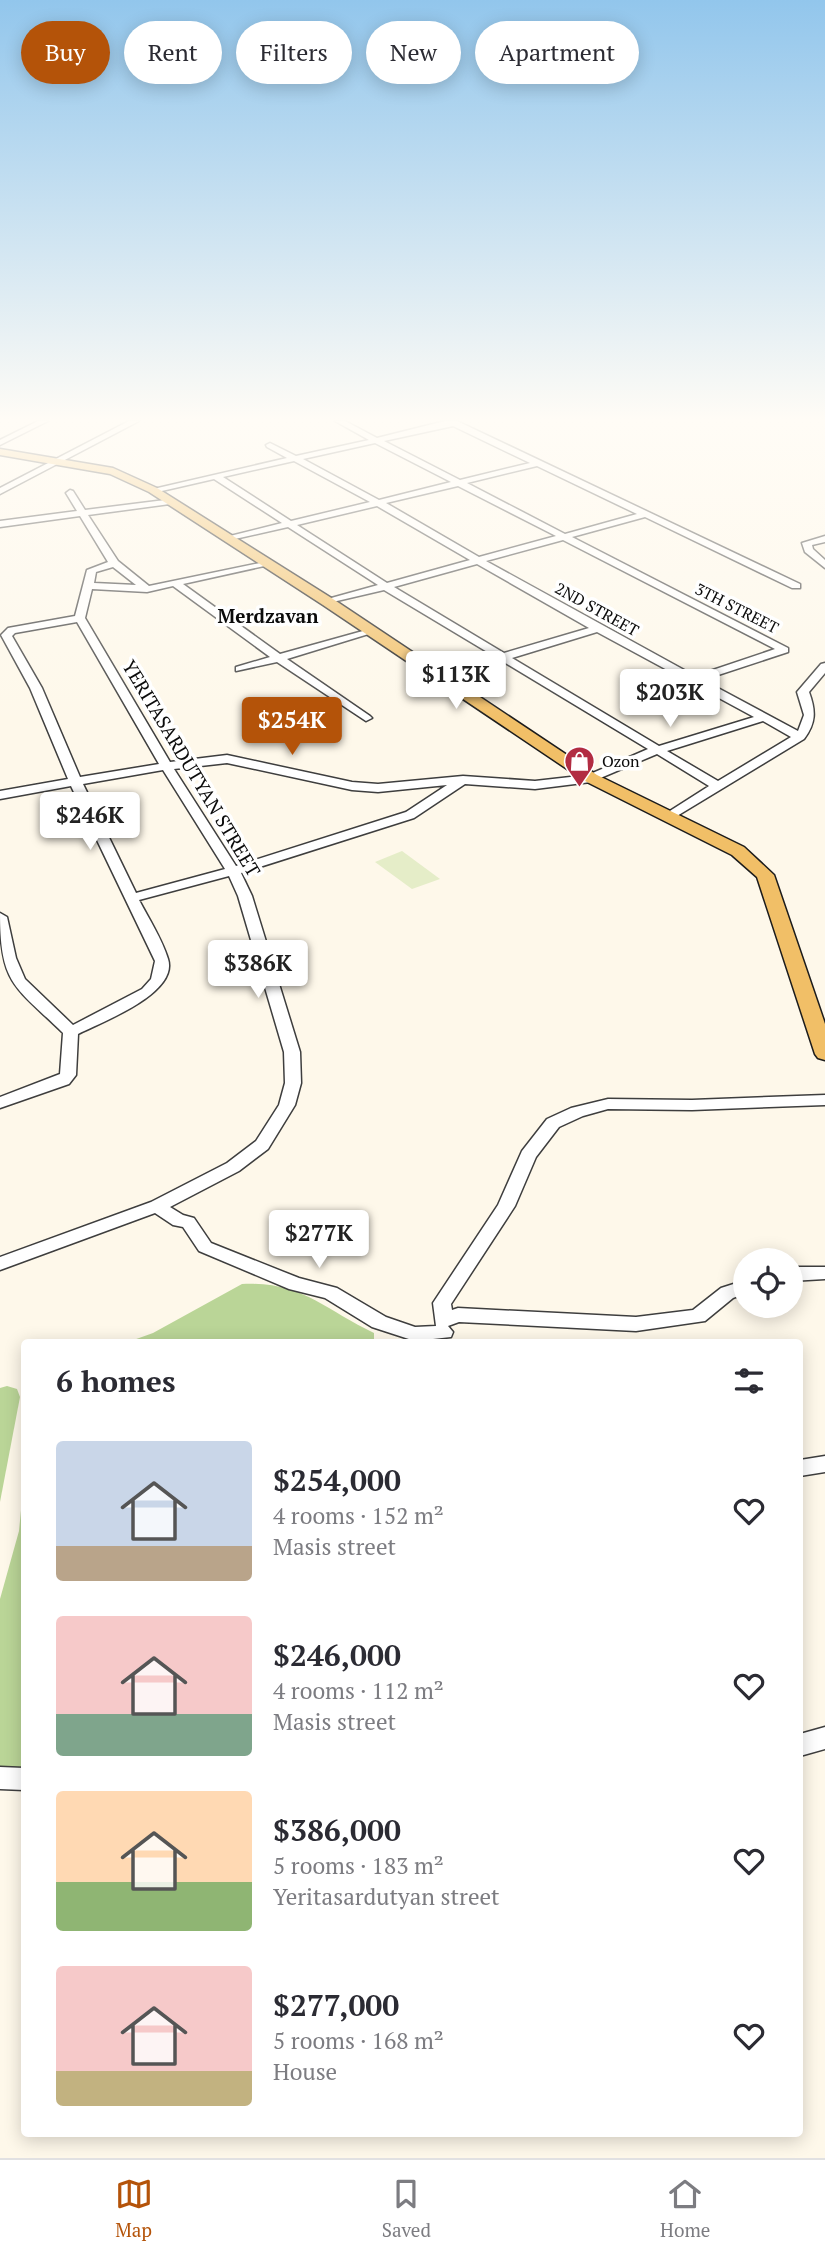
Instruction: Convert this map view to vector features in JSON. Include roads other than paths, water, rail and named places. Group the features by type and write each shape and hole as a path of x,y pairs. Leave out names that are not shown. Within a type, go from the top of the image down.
{"main road":[{"path":"202,522 328,602 436,677 591,778 738,851 765,875 825,1054"}],"street":[{"path":"87,522 114,564 147,589"},
{"path":"285,522 503,658 716,785"},
{"path":"229,539 299,522"},
{"name":"2ND STREET","path":"411,522 477,561 800,737"},
{"name":"3TH STREET","path":"533,522 784,650 693,680"},
{"path":"328,602 619,522"},
{"path":"663,522 796,586"},
{"path":"825,539 807,543 808,550 825,565"},
{"path":"86,586 147,589 266,563"},
{"path":"71,1032 159,984 162,961 75,782 36,688 6,635 6,630 80,618 92,570 114,564"},
{"path":"175,583 221,619 279,656 366,718"},
{"name":"YERITASARDUTYAN STREET","path":"0,1264 157,1206 233,1167 262,1145 287,1105 293,1083 292,1052 245,896 233,871 166,766 80,618"},
{"path":"436,677 599,628"},
{"path":"240,668 370,632"},
{"path":"668,816 716,785 789,747 800,737 810,724 811,713 803,692 825,666"},
{"path":"0,795 166,766 227,759 330,782 379,788 463,780 535,785 591,778 657,750 762,718"},
{"path":"132,898 233,871 410,815 463,780"},
{"path":"0,917 8,942 4,953 19,981 71,1032 68,1075 63,1080 0,1103"},
{"path":"444,1332 442,1303 506,1206 528,1155 553,1123 577,1112 608,1104 692,1105 825,1100"},
{"path":"157,1206 179,1220 188,1222 205,1247 295,1284 331,1293 379,1322 415,1334 444,1332 458,1315 648,1322 698,1316 733,1291"},
{"path":"803,1274 825,1273"},
{"path":"803,1468 825,1464"},
{"path":"803,1744 825,1738"},
{"path":"0,1778 21,1779"}],"place":[{"name":"Ozon","path":"579,788"}],"district":[{"name":"Merdzavan","path":"268,615"}]}
